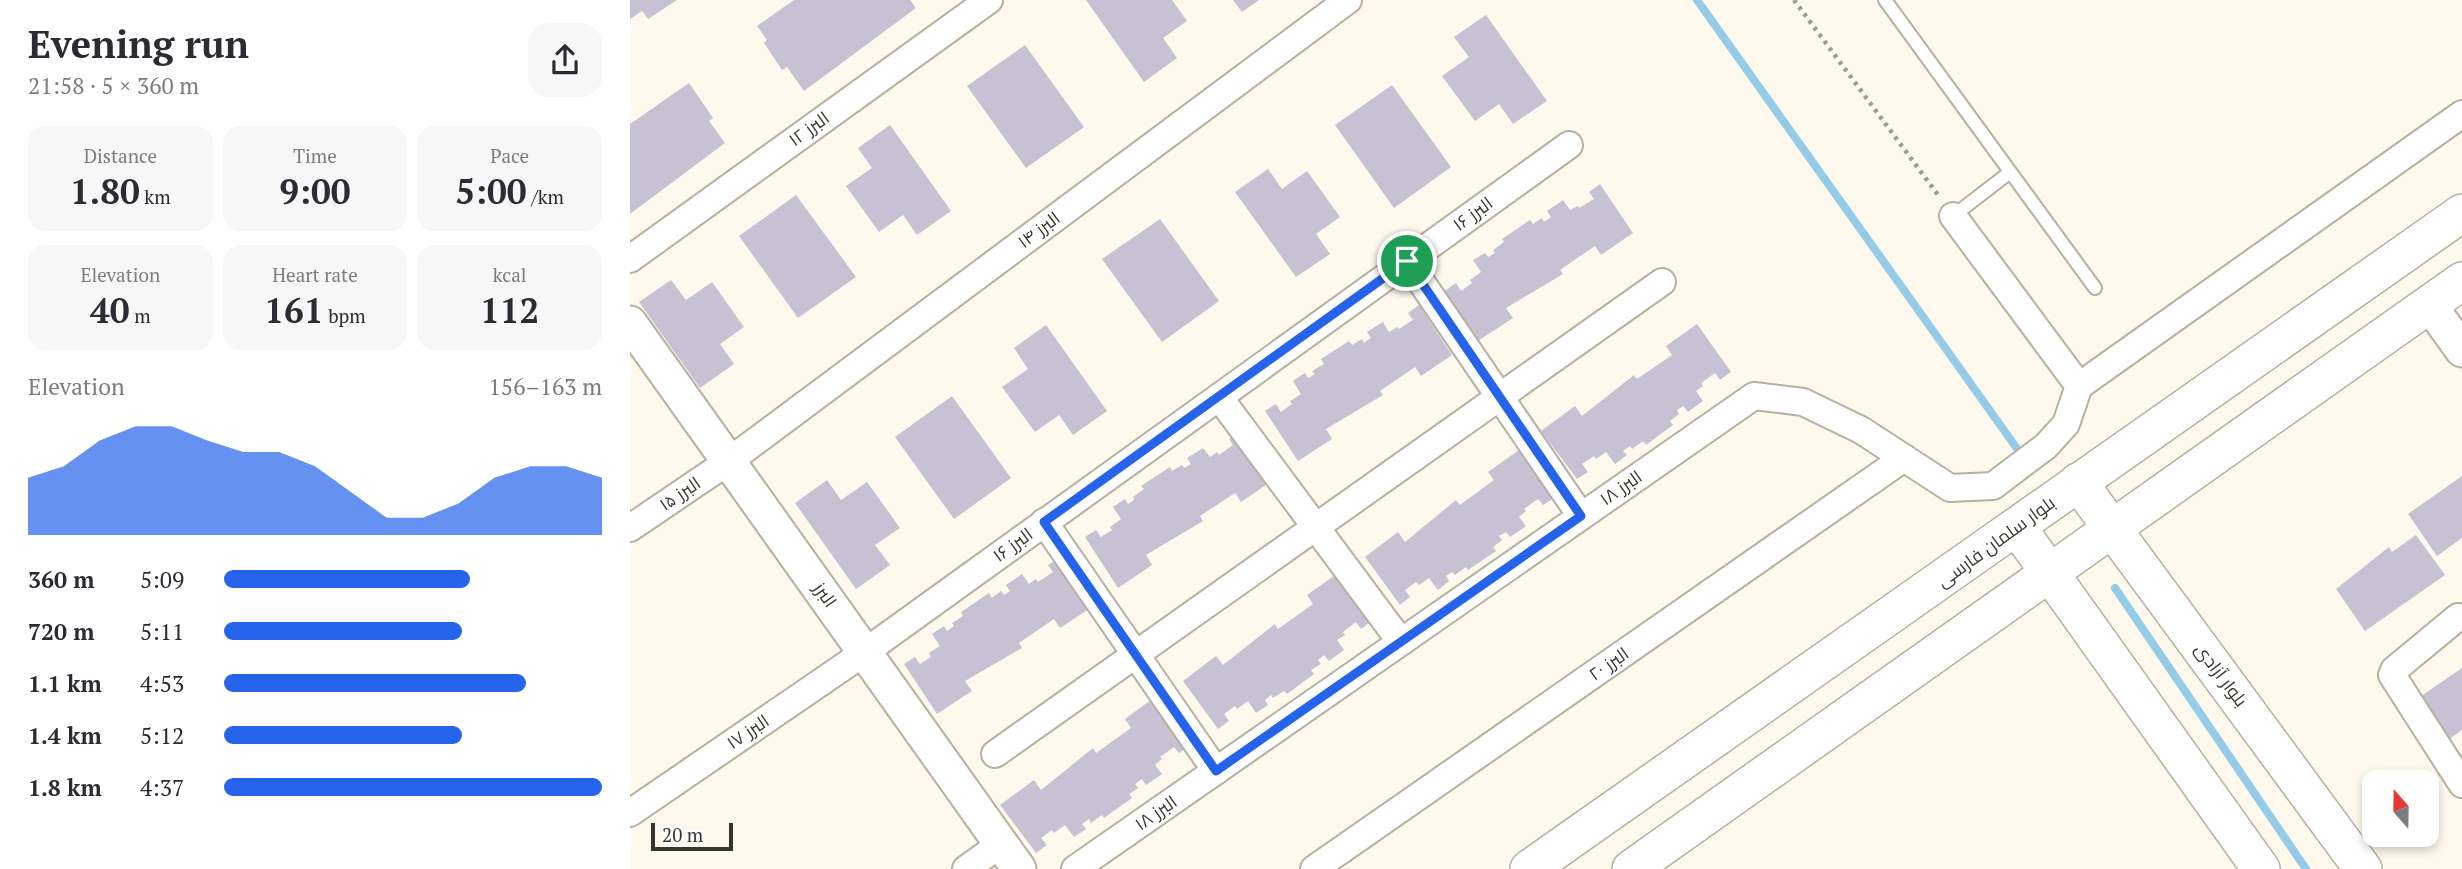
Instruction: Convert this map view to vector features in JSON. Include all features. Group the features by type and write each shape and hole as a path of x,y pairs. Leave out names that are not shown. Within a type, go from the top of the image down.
{"main road":[{"name":"بلوار سلمان فارسی","path":"1528,869 1901,611 2186,405 2462,213"},
{"path":"1631,869 1935,655 2219,450 2462,281"},
{"path":"2186,405 2219,450"},
{"name":"بلوار آزادی","path":"2078,482 2363,869"},
{"path":"2017,527 2051,570 2261,869"},
{"path":"1901,611 1935,655"}],"street":[{"name":"البرز ۱۲","path":"630,259 989,0"},
{"name":"البرز ۱۴","path":"729,461 1348,0"},
{"path":"1904,458 1950,488 1993,486 2046,446 2066,424 2078,386 2462,114"},
{"name":"البرز ۱۶","path":"865,652 1569,145"},
{"path":"1953,216 2078,386"},
{"path":"1407,261 1581,516"},
{"path":"995,754 1662,282"},
{"path":"2429,304 2462,350"},
{"name":"البرز","path":"630,323 1010,856"},
{"name":"البرز ۱۸","path":"1075,869 1754,396 1803,402 1861,430 1904,458"},
{"path":"1219,397 1401,642"},
{"name":"البرز ۲۰","path":"1314,869 1904,458"},
{"name":"البرز ۱۵","path":"630,528 729,461"},
{"path":"1044,522 1216,771"},
{"path":"2458,617 2394,670 2392,675 2462,784"},
{"name":"البرز ۱۷","path":"630,813 865,652"},
{"path":"965,869 1010,856"}],"lane":[{"path":"1885,0 2095,288"},
{"path":"1953,216 2009,173"}],"path":[{"path":"1794,0 1953,216"}],"building":[{"path":"630,0 677,0 648,19 642,11 630,19"},
{"path":"794,0 910,0 916,8 804,91 787,67 782,70 764,43 767,40 757,26"},
{"path":"1086,0 1172,0 1187,21 1163,38 1177,58 1144,82"},
{"path":"1233,0 1259,0 1242,12"},
{"path":"1486,15 1547,101 1513,124 1499,104 1475,121 1442,76 1469,57 1454,37"},
{"path":"1025,45 1084,127 1026,168 967,86"},
{"path":"689,83 713,118 709,121 725,143 630,214 630,124"},
{"path":"1392,85 1451,167 1394,208 1335,125"},
{"path":"890,125 951,211 917,235 903,215 879,232 846,186 872,168 858,148"},
{"path":"1268,169 1282,189 1307,171 1340,217 1316,234 1330,254 1296,277 1235,192"},
{"path":"1600,184 1633,233 1601,255 1595,246 1560,270 1563,274 1506,308 1513,318 1478,341 1445,291 1456,283 1461,291 1472,283 1470,280 1481,272 1473,260 1485,253 1488,257 1495,253 1493,250 1504,242 1502,239 1530,220 1533,224 1542,218 1544,222 1551,217 1547,211 1563,200 1570,210 1578,206 1579,208 1594,199 1589,192"},
{"path":"796,195 856,277 798,318 739,236"},
{"path":"1160,219 1219,301 1162,342 1102,259"},
{"path":"671,280 686,300 712,282 744,327 720,344 734,364 700,388 639,302"},
{"path":"1419,305 1452,355 1421,376 1415,367 1380,391 1383,395 1326,429 1332,439 1298,461 1265,411 1276,404 1281,412 1292,404 1290,401 1301,394 1293,381 1305,373 1308,378 1315,374 1312,371 1324,364 1321,359 1349,341 1352,345 1362,339 1364,343 1371,338 1367,332 1383,322 1389,332 1397,327 1399,329 1413,320 1408,313"},
{"path":"1697,324 1731,372 1720,380 1715,373 1701,383 1703,386 1696,391 1703,401 1688,412 1683,406 1677,410 1679,414 1670,421 1673,425 1646,445 1643,441 1632,449 1630,446 1623,451 1627,455 1615,464 1606,452 1596,459 1594,456 1582,464 1588,472 1577,479 1541,431 1575,406 1582,416 1634,375 1637,379 1672,355 1666,346"},
{"path":"1046,325 1107,411 1073,435 1059,415 1035,432 1002,387 1028,369 1014,348"},
{"path":"952,396 1011,478 954,519 895,437"},
{"path":"1240,431 1273,480 1241,502 1235,493 1200,516 1203,521 1146,555 1152,565 1118,588 1085,537 1096,530 1101,537 1112,530 1110,527 1121,519 1113,507 1125,499 1128,504 1134,500 1133,497 1144,489 1141,486 1170,467 1172,471 1182,465 1184,468 1191,464 1187,458 1203,448 1210,457 1217,452 1219,455 1233,445 1229,439"},
{"path":"1519,450 1554,498 1543,505 1538,499 1524,509 1526,511 1519,517 1526,526 1510,537 1506,532 1499,536 1502,540 1493,547 1496,551 1468,570 1466,567 1455,575 1452,572 1446,576 1449,581 1438,590 1429,578 1419,585 1416,582 1405,590 1410,597 1400,605 1365,557 1398,532 1405,542 1456,500 1460,505 1494,480 1488,472"},
{"path":"2462,476 2462,538 2437,556 2408,514"},
{"path":"827,480 841,500 867,482 900,528 875,545 890,565 856,589 795,503"},
{"path":"2416,535 2445,575 2365,631 2336,589 2389,547 2392,552"},
{"path":"1059,558 1092,607 1060,628 1054,619 1019,643 1022,648 965,681 972,691 937,714 904,664 915,657 920,664 931,657 929,653 940,646 932,634 944,626 947,631 954,626 952,623 963,616 961,612 989,593 992,598 1001,591 1004,595 1010,591 1006,585 1022,574 1029,584 1036,579 1038,582 1053,572 1048,565"},
{"path":"1338,573 1372,621 1361,629 1356,622 1343,632 1345,635 1337,640 1344,650 1329,661 1324,655 1318,660 1321,664 1311,670 1314,674 1287,694 1284,691 1273,698 1271,695 1265,700 1268,705 1256,713 1248,701 1237,709 1235,706 1224,714 1229,721 1218,729 1183,681 1216,656 1223,665 1275,624 1278,629 1313,604 1307,595"},
{"path":"2462,668 2462,730 2444,743 2414,701"},
{"path":"1155,697 1190,746 1179,753 1174,747 1160,757 1162,759 1155,765 1162,774 1146,785 1142,779 1135,784 1138,788 1129,794 1132,798 1104,818 1102,815 1091,823 1089,819 1082,824 1086,829 1074,837 1065,825 1054,833 1052,830 1041,838 1047,845 1036,853 1000,805 1034,780 1041,790 1093,748 1096,753 1131,728 1125,719"}],"waterway":[{"path":"1697,0 2023,457"},
{"path":"2115,588 2306,869"}],"route":[{"path":"1407,261 1581,516 1216,771 1044,522 1407,261"}]}
